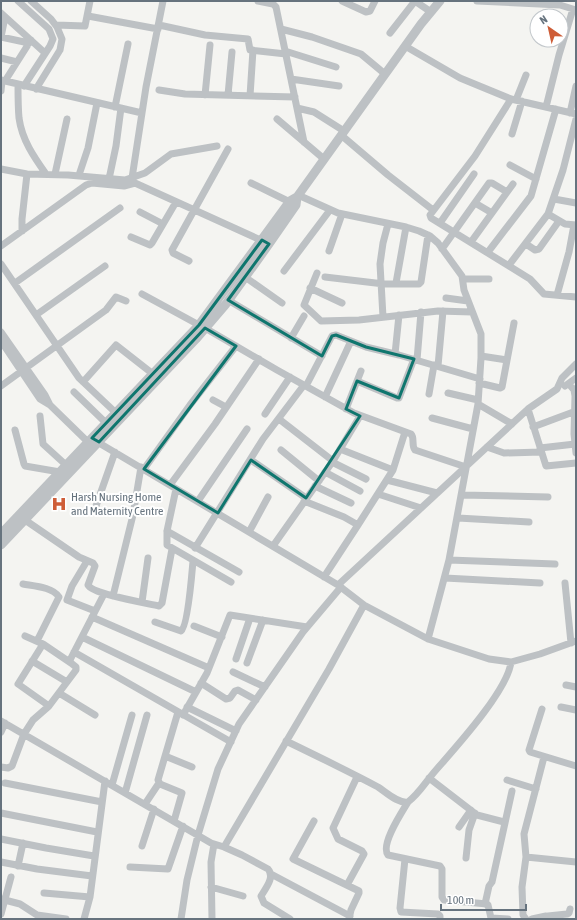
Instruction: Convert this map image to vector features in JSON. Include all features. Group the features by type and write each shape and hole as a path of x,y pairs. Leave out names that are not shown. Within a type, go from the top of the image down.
{"street":[{"path":"18,1 51,32 52,35 52,42 27,87 19,118 30,150 46,174"},
{"path":"27,87 60,50 62,39 56,25 31,1"},
{"path":"56,25 86,25 90,1"},
{"path":"132,178 142,113 163,1"},
{"path":"258,1 275,5 304,142"},
{"path":"342,1 366,12 370,10 375,1"},
{"path":"390,33 415,1 431,12"},
{"path":"1,546 25,520 30,509 63,469 93,442 106,423 153,374 202,327 265,242 405,46 440,1"},
{"path":"477,1 560,5 575,9 559,55 546,107"},
{"path":"3,15 30,42 45,53"},
{"path":"3,15 1,37 30,42"},
{"path":"88,16 205,35 248,39 250,49 253,50 286,52 336,67"},
{"path":"281,29 312,36 361,54 385,74"},
{"path":"1,90 3,81 30,42"},
{"path":"109,179 116,146 118,108 128,44"},
{"path":"205,95 210,45"},
{"path":"405,46 460,78 516,100 573,113 576,86"},
{"path":"250,96 253,50"},
{"path":"228,95 232,52"},
{"path":"1,58 17,62"},
{"path":"526,75 516,100 433,210 430,218 440,223 453,235 471,242 509,265 534,282 542,293 576,298"},
{"path":"291,79 339,86"},
{"path":"3,81 142,113"},
{"path":"159,90 205,95 295,96"},
{"path":"512,134 516,100"},
{"path":"79,175 88,148 97,103"},
{"path":"297,108 314,112 342,133 354,146 433,210"},
{"path":"488,252 529,199 556,109"},
{"path":"55,174 67,119"},
{"path":"277,119 304,142 322,161"},
{"path":"509,265 548,214 563,170 576,119"},
{"path":"1,169 27,174 79,175 125,180 145,173 171,154 217,146"},
{"path":"189,261 172,252 228,149"},
{"path":"510,165 536,179"},
{"path":"22,231 27,174"},
{"path":"440,223 474,174"},
{"path":"1,246 89,184 124,186 135,182 265,242"},
{"path":"251,183 342,214 406,227 428,235 435,240 463,278 464,288 481,336 478,402 458,518 445,578 428,639"},
{"path":"442,249 490,183 507,192"},
{"path":"471,242 513,184"},
{"path":"554,198 576,204"},
{"path":"131,236 150,245 176,202"},
{"path":"475,203 492,213"},
{"path":"15,283 120,208"},
{"path":"284,271 330,210"},
{"path":"140,212 163,224"},
{"path":"329,252 342,214"},
{"path":"548,214 565,224 575,225 557,296"},
{"path":"526,244 535,250 539,249 559,221"},
{"path":"383,317 380,284 380,256 388,224"},
{"path":"396,283 406,227"},
{"path":"325,277 380,284 420,283 428,235"},
{"path":"1,534 30,509 228,300 245,277 265,242"},
{"path":"1,264 83,382 116,413"},
{"path":"36,315 105,266"},
{"path":"317,273 304,304 321,321 359,320 421,312 472,312"},
{"path":"245,277 282,303"},
{"path":"463,278 489,279"},
{"path":"310,288 342,303"},
{"path":"142,294 346,409 360,416 412,435 413,447 415,450 466,466"},
{"path":"1,386 106,310 116,297 126,302"},
{"path":"446,298 468,300"},
{"path":"228,300 322,356"},
{"path":"429,394 436,366 443,311"},
{"path":"357,381 399,398 415,360 421,312"},
{"path":"396,354 399,315"},
{"path":"291,338 304,316"},
{"path":"195,548 251,460 279,419 305,385 332,336 334,335 366,347 436,366 501,388 514,323"},
{"path":"1,332 40,399 50,405 93,442 115,452 324,576 364,605 428,639 489,659 511,662 540,654 573,642 564,583"},
{"path":"1,341 24,370"},
{"path":"325,397 351,341"},
{"path":"83,382 116,345 153,374"},
{"path":"113,596 133,515 142,468 236,346"},
{"path":"481,356 507,360"},
{"path":"231,582 172,549 167,545 167,531 173,487 259,360"},
{"path":"181,919 187,880 198,835 218,769 243,718 307,627 339,586 528,409 553,392 559,386 560,380 564,375 576,364"},
{"path":"346,409 361,370"},
{"path":"265,414 290,378"},
{"path":"559,386 565,386 572,381 576,411 576,453"},
{"path":"74,392 106,423"},
{"path":"448,393 478,402 512,424"},
{"path":"213,400 226,408"},
{"path":"528,409 546,466 576,463"},
{"path":"533,428 576,411"},
{"path":"40,416 43,444 63,469"},
{"path":"273,546 325,472 360,416"},
{"path":"432,418 473,429"},
{"path":"279,419 332,461 366,479"},
{"path":"198,501 247,429"},
{"path":"15,430 25,466 63,469"},
{"path":"324,576 393,470 405,432"},
{"path":"487,447 504,453 540,450 575,444"},
{"path":"340,449 393,470"},
{"path":"281,450 317,483 352,503"},
{"path":"96,506 115,452"},
{"path":"251,460 305,500 344,517 358,525"},
{"path":"325,472 360,491"},
{"path":"387,480 437,493"},
{"path":"378,494 421,508"},
{"path":"462,495 548,497"},
{"path":"248,532 268,497"},
{"path":"458,518 529,522"},
{"path":"25,520 65,548 93,563 95,566 88,587 104,594 159,606 162,603 172,549"},
{"path":"167,531 239,572"},
{"path":"142,602 148,558"},
{"path":"449,560 555,564"},
{"path":"87,561 72,586 67,600 93,614 209,668"},
{"path":"154,622 180,631 184,628 187,615 193,561"},
{"path":"445,578 540,583"},
{"path":"23,584 50,590 59,597 32,661 18,684 49,706"},
{"path":"71,663 70,660 104,594"},
{"path":"224,847 329,669 364,605"},
{"path":"145,804 159,783 158,780 165,756 180,714 187,707 209,668 230,615 307,627"},
{"path":"236,659 250,618"},
{"path":"248,663 263,620"},
{"path":"194,626 222,637"},
{"path":"1,767 8,768 12,766 24,734 33,720 49,706 76,668 40,642 25,636"},
{"path":"82,637 196,692"},
{"path":"74,652 231,742"},
{"path":"32,661 67,682"},
{"path":"508,919 491,918 488,905 485,904 444,900 442,897 441,866 388,856 386,849 393,828 408,802 480,717 506,678 511,668 511,662"},
{"path":"233,672 265,687"},
{"path":"201,683 226,699 230,698 235,691 238,690 256,700"},
{"path":"566,685 576,687"},
{"path":"59,693 95,715"},
{"path":"187,707 236,731"},
{"path":"561,707 576,710"},
{"path":"542,709 529,750 531,753 576,766"},
{"path":"112,785 132,715"},
{"path":"125,793 147,715"},
{"path":"1,732 3,722 198,835 214,844 242,855 268,869 271,874 349,917 350,910 359,892 293,859 314,821"},
{"path":"286,741 378,787 405,803 408,802"},
{"path":"165,756 192,767"},
{"path":"526,919 523,915 522,887 526,857 524,834 544,757"},
{"path":"347,885 364,854 362,851 338,840 333,828 357,777"},
{"path":"429,778 473,812 482,817 504,822"},
{"path":"507,780 536,789"},
{"path":"84,919 90,897 94,856 105,781"},
{"path":"5,783 102,802"},
{"path":"159,783 182,793 174,821"},
{"path":"485,904 489,886 492,882 512,791"},
{"path":"142,846 154,809"},
{"path":"459,827 473,812"},
{"path":"466,858 469,830 473,812"},
{"path":"1,813 98,832"},
{"path":"130,867 168,869 183,826"},
{"path":"1,839 94,856"},
{"path":"18,866 23,843"},
{"path":"212,919 211,862 214,844"},
{"path":"526,857 576,862"},
{"path":"405,860 400,908 401,912 438,914 440,919"},
{"path":"1,862 37,869 92,876"},
{"path":"271,874 271,877 261,896 262,900 264,903 290,919"},
{"path":"1,914 3,899 11,877"},
{"path":"211,887 243,896"},
{"path":"44,893 90,897"},
{"path":"3,899 20,904 37,915 66,919"},
{"path":"532,919 567,914 570,909"}],"highlighted area":[{"path":"262,240 269,244 228,300 322,356 332,336 336,335 366,347 414,359 399,398 357,381 346,409 360,416 306,498 251,460 218,513 144,469 236,346 205,328 99,442 92,438 199,325"}],"place":[{"name":"Harsh Nursing Home and Maternity Centre","path":"59,504"}]}
